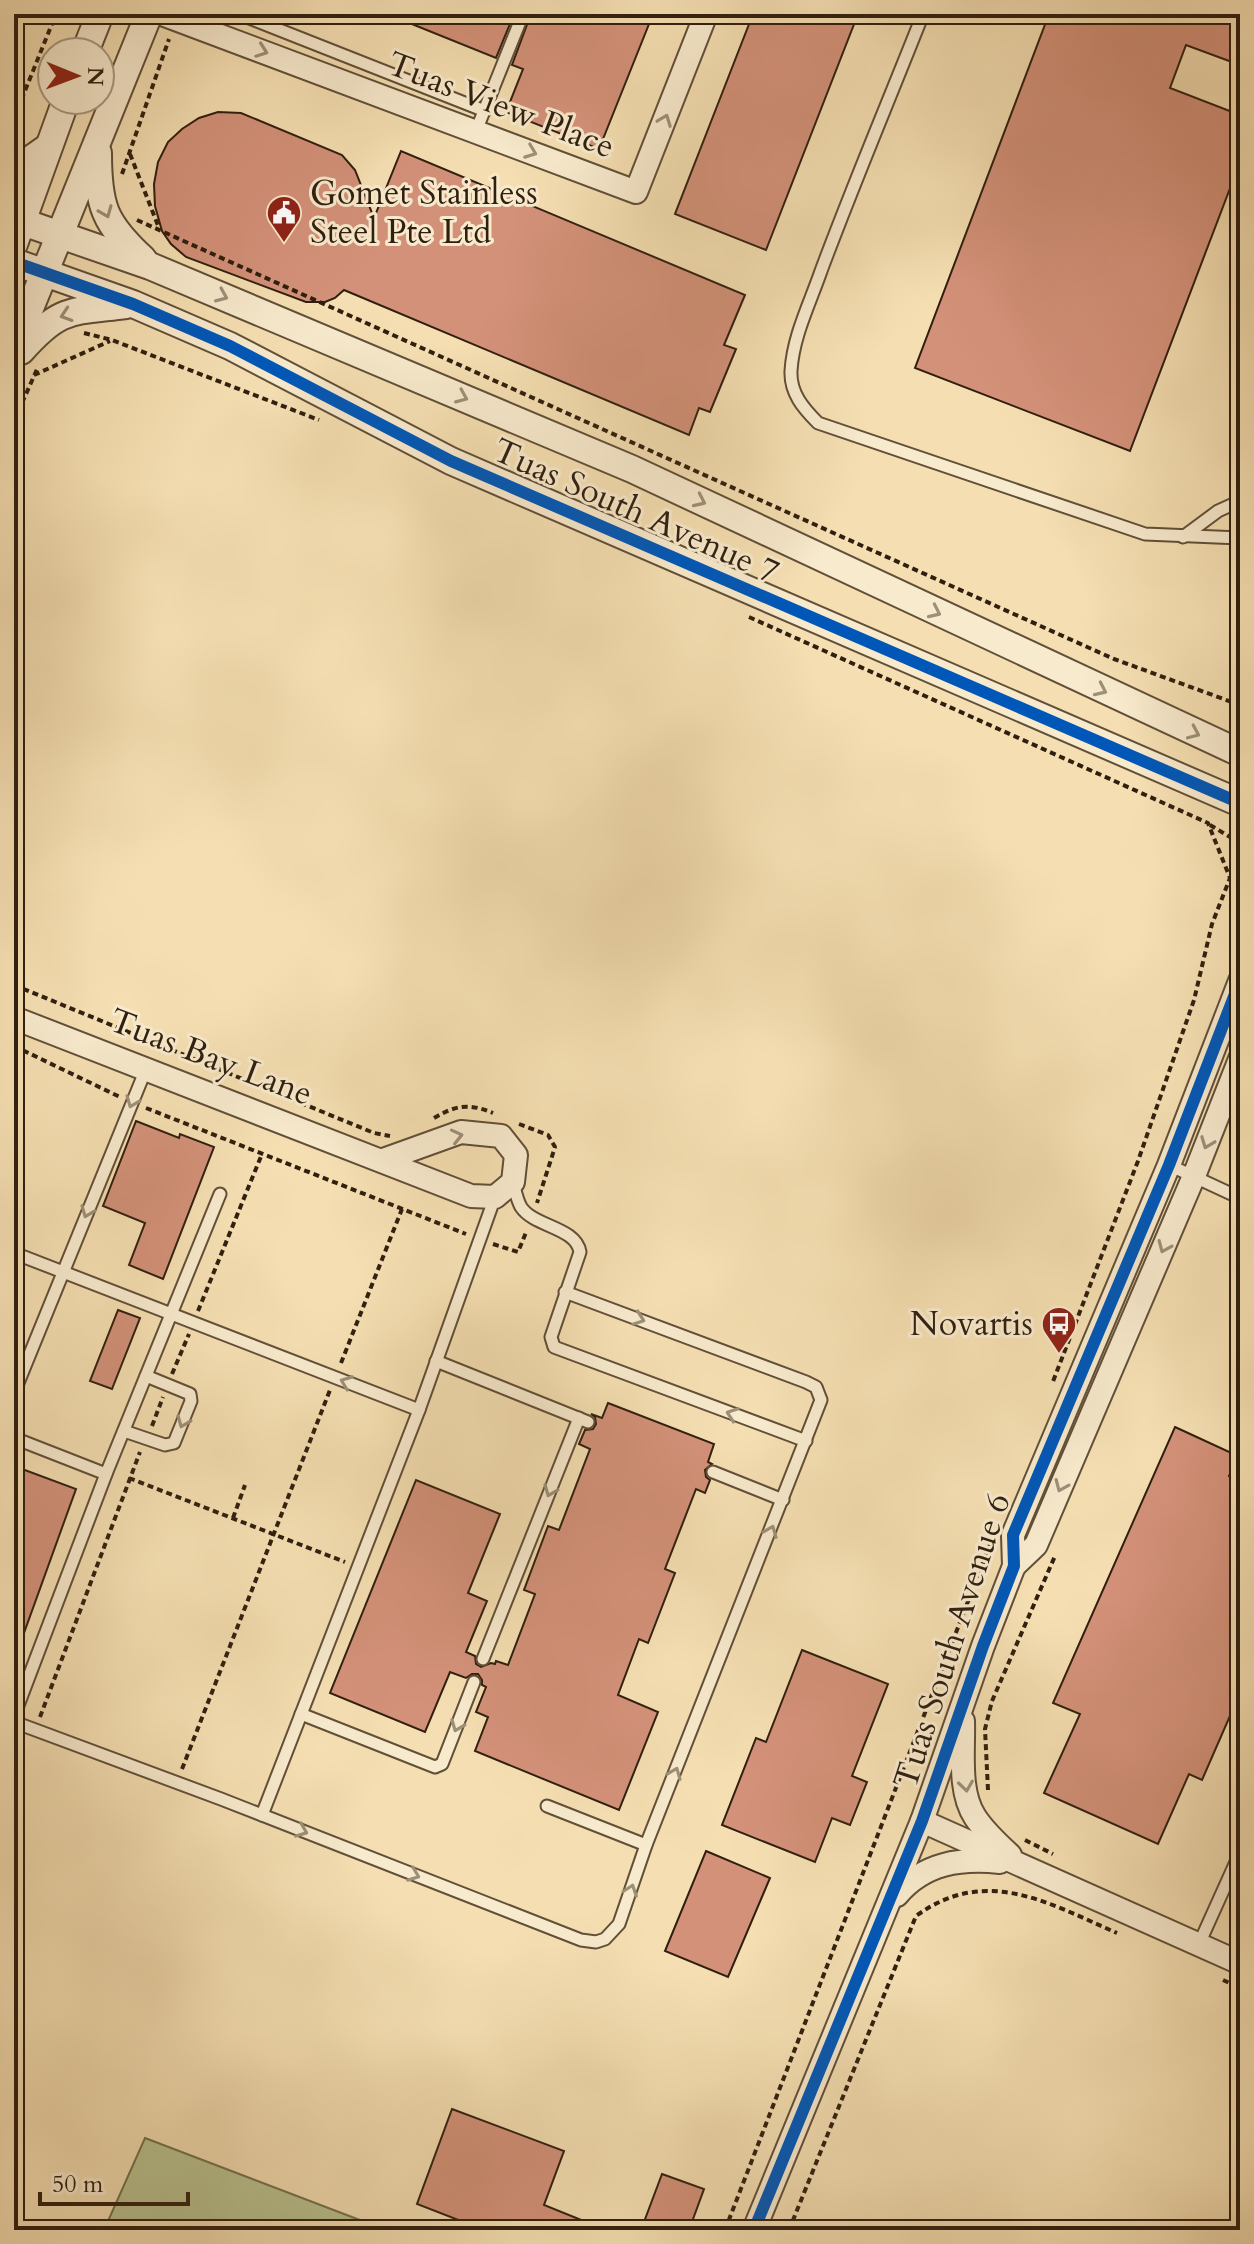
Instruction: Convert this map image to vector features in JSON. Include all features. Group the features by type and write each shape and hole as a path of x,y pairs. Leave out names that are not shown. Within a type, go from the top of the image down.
{"street":[{"path":"91,36 100,14"},
{"path":"14,348 149,14"},
{"name":"Tuas View Place","path":"169,16 481,121 636,192 706,14"},
{"path":"16,228 60,116"},
{"path":"97,142 98,189 105,212 117,235 150,266"},
{"path":"14,171 48,147"},
{"name":"Tuas South Avenue 7","path":"16,228 60,235 150,266 632,469 1240,753"},
{"name":"Tuas South Avenue 7","path":"14,262 133,304 230,346 451,461 1239,805"},
{"path":"24,367 43,326 58,316 133,304"},
{"name":"Tuas South Avenue 6","path":"754,2230 922,1821 1014,1566 1013,1535 1169,1165 1240,981"},
{"name":"Tuas Bay Lane","path":"14,1018 471,1196 495,1197"},
{"name":"Tuas South Avenue 6","path":"1014,1566 1036,1545 1194,1176 1240,1059"},
{"path":"383,1160 461,1132 501,1136 516,1155 513,1182 495,1197"},
{"path":"962,1708 965,1783 970,1807 975,1818 1021,1865"},
{"path":"922,1821 1240,1963"},
{"path":"888,1906 909,1881 949,1862 973,1859 1021,1865"}],"lane":[{"path":"239,14 481,121 523,14"},
{"path":"923,14 834,235 795,345 791,373 795,396 818,423 1145,534 1240,538"},
{"path":"1183,537 1218,511 1240,501"},
{"path":"14,1393 146,1069"},
{"path":"1169,1165 1240,1198"},
{"path":"513,1182 521,1208 572,1238 579,1246 580,1252 551,1337 557,1350 806,1441"},
{"path":"220,1194 106,1474 14,1719 581,1940 596,1942 613,1932 619,1924 646,1845 821,1400 816,1387 565,1292"},
{"path":"262,1815 419,1410 495,1197"},
{"path":"14,1253 419,1410"},
{"path":"436,1361 583,1420 483,1659"},
{"path":"124,1431 165,1445 174,1443 191,1401 190,1394 146,1376"},
{"path":"14,1438 106,1474"},
{"path":"713,1472 783,1500"},
{"path":"301,1714 435,1767 442,1764 474,1682"},
{"path":"547,1806 646,1845"},
{"path":"1199,1944 1240,1853"}],"path":[{"path":"14,118 56,14"},
{"path":"118,186 169,16"},
{"path":"130,152 160,230"},
{"path":"137,220 1114,659 1240,706"},
{"path":"74,331 112,340 326,423"},
{"path":"24,367 112,340"},
{"path":"24,367 40,363"},
{"path":"14,421 24,367"},
{"path":"736,611 1208,823 1240,843 1212,924 1194,1000 1138,1161 1049,1393"},
{"path":"1208,823 1230,878"},
{"path":"14,985 374,1133 397,1135"},
{"path":"14,1046 132,1102 518,1252 555,1147 548,1135 515,1122"},
{"path":"429,1121 463,1105 477,1106 503,1117"},
{"path":"177,1783 402,1209"},
{"path":"129,1478 358,1567"},
{"path":"233,1518 245,1485"},
{"path":"725,2230 992,1540"},
{"path":"988,1795 985,1729 992,1701 1060,1544"},
{"path":"1017,1833 1029,1843 1056,1856"},
{"path":"789,2230 916,1916 935,1902 987,1890 1035,1897 1122,1935"},
{"path":"1216,1977 1240,1988"}],"green space":[{"path":"145,2138 386,2230 104,2230"}],"building":[{"path":"387,14 514,14 496,58"},
{"path":"531,14 653,14 599,149 506,112 523,69 512,65"},
{"path":"753,14 858,14 766,250 675,214"},
{"path":"1049,14 1240,14 1240,65 1186,45 1170,88 1240,115 1240,162 1130,451 915,368"},
{"path":"218,112 241,113 342,155 355,170 374,218 401,151 745,295 724,345 736,349 710,412 699,408 689,435 344,290 325,302 306,302 186,257 162,231 155,206 154,184 158,162 168,142 182,129 199,118"},
{"path":"136,1121 179,1138 180,1134 214,1147 163,1279 129,1265 145,1223 103,1206"},
{"path":"118,1310 140,1318 112,1389 90,1381"},
{"path":"608,1403 714,1444 708,1462 712,1464 705,1470 710,1480 705,1493 696,1489 665,1569 675,1573 648,1643 639,1639 618,1695 658,1712 619,1810 475,1751 488,1717 476,1712 486,1687 478,1674 466,1678 450,1672 425,1732 330,1693 416,1480 500,1514 468,1593 487,1601 466,1652 475,1656 476,1664 481,1667 495,1664 496,1661 508,1665 535,1594 524,1590 548,1526 559,1530 590,1449 579,1444 585,1430 593,1429 596,1424 591,1414 602,1418"},
{"path":"1175,1427 1238,1456 1229,1476 1240,1481 1240,1693 1202,1780 1189,1774 1158,1844 1044,1793 1080,1714 1053,1703"},
{"path":"14,1466 76,1489 16,1655 14,1654"},
{"path":"802,1650 888,1684 852,1776 867,1782 850,1825 832,1818 815,1862 722,1825 756,1738 766,1742"},
{"path":"706,1851 770,1878 728,1977 665,1951"},
{"path":"452,2109 564,2151 544,2205 606,2230 484,2230 417,2204"},
{"path":"662,2174 704,2189 689,2230 641,2230"}],"cycle path":[{"path":"14,262 133,304 230,346 451,461 1240,803"},
{"path":"754,2230 922,1821 1014,1566 1013,1535 1169,1165 1240,981"}],"place":[{"name":"Gomet Stainless Steel Pte Ltd","path":"284,244"},
{"name":"Novartis","path":"1059,1355"}]}
